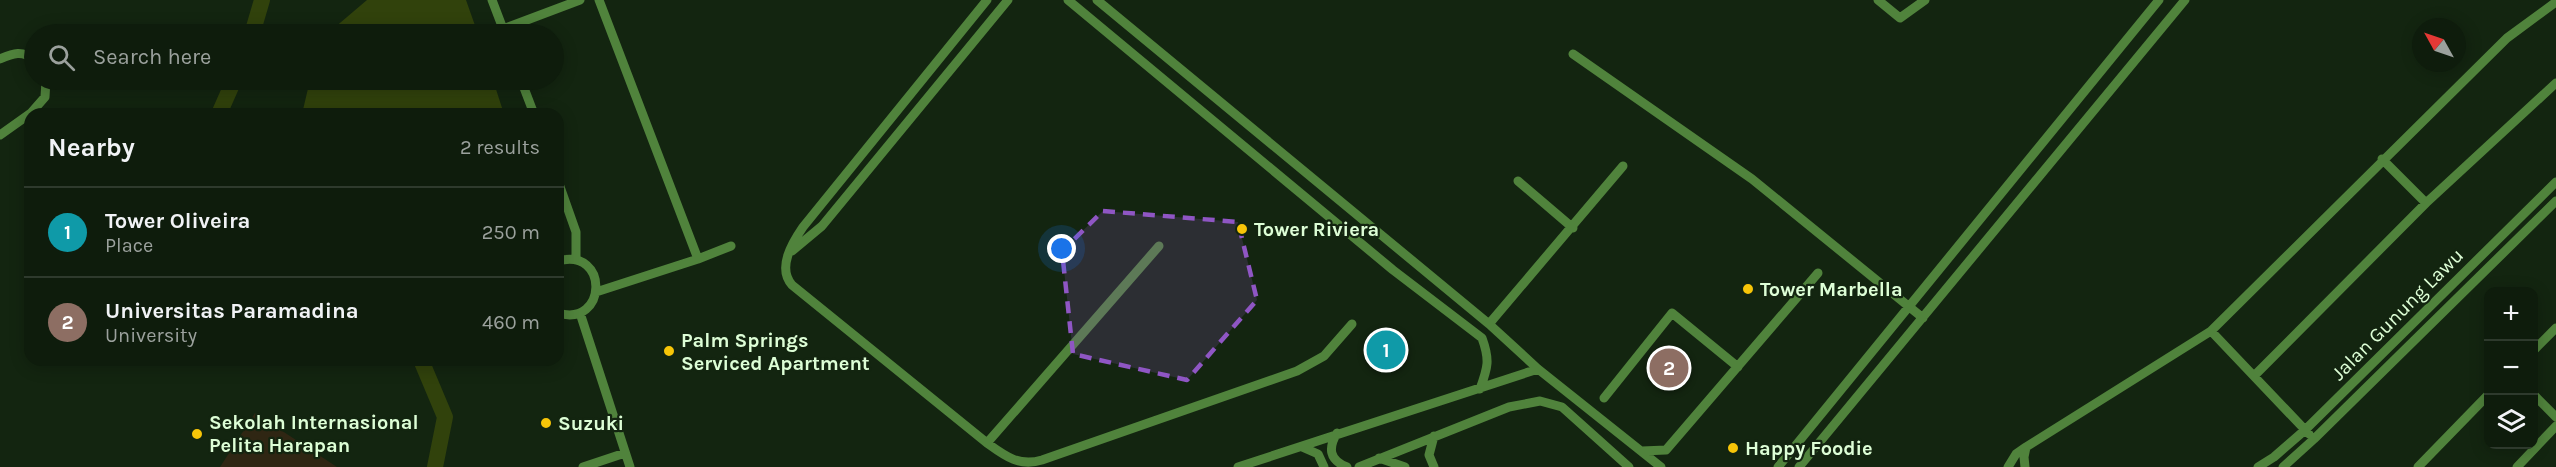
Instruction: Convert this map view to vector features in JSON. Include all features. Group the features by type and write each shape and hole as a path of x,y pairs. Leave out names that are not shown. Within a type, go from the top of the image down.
{"street":[{"path":"492,0 501,24"},
{"path":"523,24 580,0"},
{"path":"599,0 698,259"},
{"path":"987,0 807,221 790,252 785,270 792,285 987,443 1014,461 1028,463 1297,371 1324,356 1352,324"},
{"path":"790,252 822,226 1008,0"},
{"path":"1068,0 1393,270 1482,339 1488,354 1488,369 1480,389"},
{"path":"1097,0 1489,324 1538,369 1661,467"},
{"path":"1878,0 1900,18 1925,0"},
{"path":"1778,467 2159,0"},
{"path":"1799,467 2185,0"},
{"path":"2008,467 2016,454 2026,447 2211,331 2382,159 2507,38 2556,2"},
{"path":"0,60 15,53 24,55"},
{"path":"1573,54 1752,179 1923,318"},
{"path":"2254,376 2426,203 2556,83"},
{"path":"35,108 45,97 45,90"},
{"path":"525,90 532,108"},
{"path":"0,135 24,117"},
{"path":"1250,152 1263,138"},
{"path":"2382,159 2426,203"},
{"path":"1489,324 1573,228 1623,166"},
{"path":"1518,181 1573,228"},
{"name":"Jalan Gunung Lawu","path":"2258,467 2274,458 2305,430 2556,182"},
{"path":"564,198 576,232 576,260"},
{"name":"Jalan Gunung Lawu","path":"2283,467 2556,201"},
{"path":"596,292 698,259 730,246"},
{"path":"987,443 1159,246"},
{"path":"564,261 576,260 590,269 594,276 596,292 591,305 580,313 564,314"},
{"path":"1642,452 1666,450 1818,273"},
{"path":"580,313 630,467"},
{"path":"1604,398 1672,313 1738,367"},
{"path":"2538,346 2556,328"},
{"path":"2211,331 2314,439"},
{"path":"1238,467 1538,369"},
{"path":"2418,467 2484,399"},
{"path":"2538,399 2556,417"},
{"path":"1359,467 1509,407 1540,401 1562,407 1629,467"},
{"path":"2517,467 2556,426"},
{"path":"1337,433 1330,447 1331,455 1334,460 1347,467"},
{"path":"1434,436 1429,455 1434,467"},
{"path":"1302,447 1318,454 1324,467"},
{"path":"2025,467 2026,447"},
{"path":"583,467 613,462 625,453"},
{"path":"1379,458 1405,467"}],"highlighted area":[{"path":"1103,211 1238,222 1257,300 1187,380 1073,354 1062,251"}],"shaded area":[{"path":"367,0 466,0 474,24 339,24"},
{"path":"308,90 496,90 502,108 303,108"},
{"path":"255,413 337,467 220,467"}],"waterway":[{"path":"255,24 262,0"},
{"path":"222,108 230,90"},
{"path":"424,366 445,417 435,467"}],"place":[{"name":"Tower Riviera","path":"1242,229"},
{"name":"Tower Marbella","path":"1748,289"},
{"name":"Tower Oliveira","path":"1386,350"},
{"name":"Palm Springs Serviced Apartment","path":"669,351"},
{"name":"Universitas Paramadina","path":"1669,368"},
{"name":"Suzuki","path":"546,423"},
{"name":"Sekolah Internasional Pelita Harapan","path":"197,434"},
{"name":"Happy Foodie","path":"1733,448"}]}
